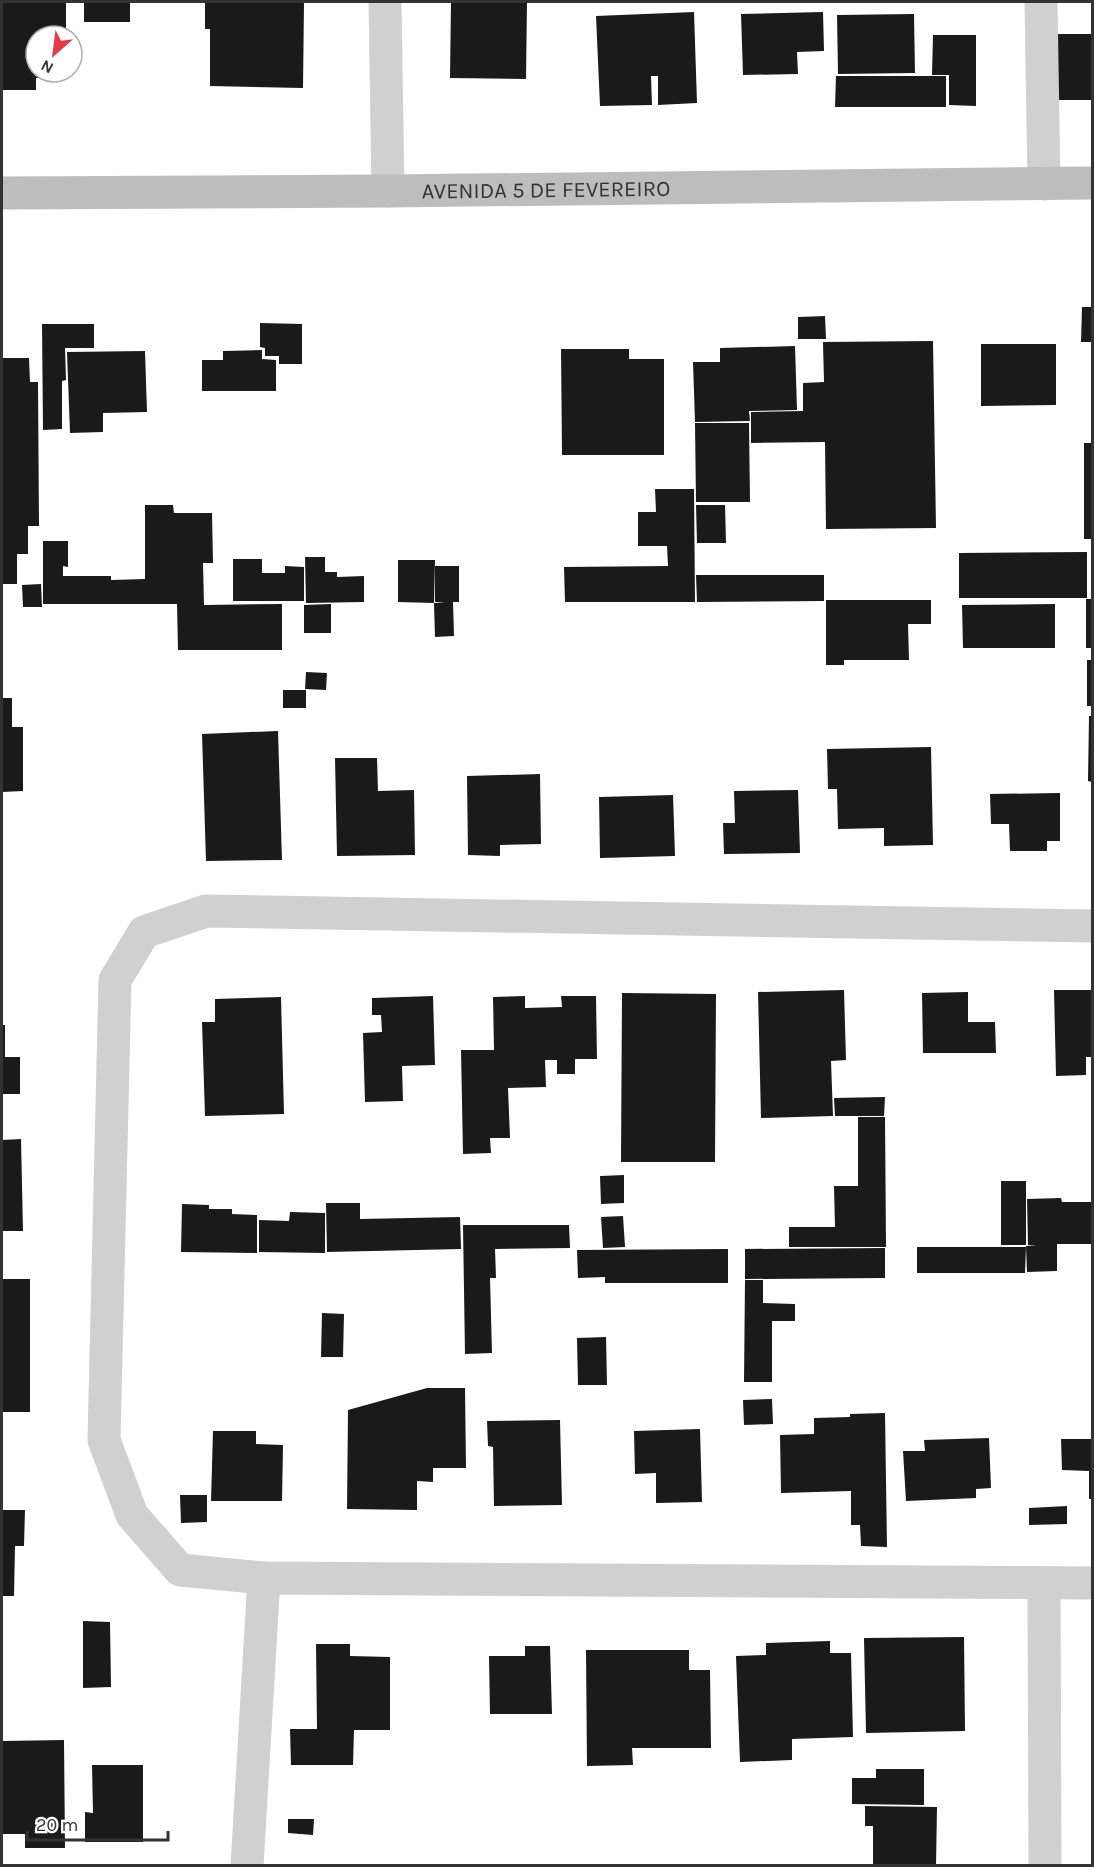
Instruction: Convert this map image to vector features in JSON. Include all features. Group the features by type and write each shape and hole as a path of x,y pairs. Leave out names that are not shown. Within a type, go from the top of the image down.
{"street":[{"path":"385,2 388,191"},
{"path":"1041,2 1044,184"},
{"name":"AVENIDA 5 DE FEVEREIRO","path":"2,193 1092,183"},
{"path":"1092,926 206,911 144,932 115,980 104,1440 132,1515 180,1570 264,1578 1092,1583"},
{"path":"247,1866 264,1578"},
{"path":"1044,1584 1045,1866"}],"building":[{"path":"2,2 66,2 66,24 24,24 24,84 36,84 36,90 2,90"},
{"path":"84,2 130,2 130,22 84,22"},
{"path":"304,2 303,88 210,86 210,29 205,29 205,3"},
{"path":"451,2 527,2 526,79 450,78"},
{"path":"694,12 697,103 658,105 658,76 651,76 652,105 600,106 596,16"},
{"path":"823,12 824,51 797,52 798,74 743,75 741,14"},
{"path":"914,14 915,73 838,74 837,15"},
{"path":"1054,34 1091,34 1092,100 1054,100"},
{"path":"933,35 976,35 976,106 949,105 949,75 932,75"},
{"path":"836,76 946,76 946,107 835,107"},
{"path":"1082,307 1092,307 1092,342 1081,342"},
{"path":"825,316 826,339 798,339 798,317"},
{"path":"260,323 302,324 302,364 279,364 279,356 265,356 265,348 260,347"},
{"path":"42,324 94,324 94,348 65,348 66,380 62,381 62,429 43,430"},
{"path":"933,341 936,528 826,529 825,442 751,443 751,412 803,411 803,383 824,382 823,342"},
{"path":"981,344 1056,344 1056,405 981,406"},
{"path":"795,346 797,410 749,411 750,421 695,422 693,362 720,362 720,348"},
{"path":"561,349 629,349 629,359 664,359 664,455 562,455"},
{"path":"262,350 262,359 276,360 276,391 202,391 202,360 223,360 223,351"},
{"path":"145,351 147,412 103,413 103,432 70,433 67,352"},
{"path":"2,358 29,358 30,382 38,382 39,526 28,526 28,554 17,554 17,584 2,584"},
{"path":"695,423 749,423 750,502 696,502"},
{"path":"1084,443 1092,443 1092,539 1084,539"},
{"path":"655,489 694,489 695,602 565,602 564,567 668,566 667,546 638,546 638,512 656,512"},
{"path":"145,505 173,505 174,513 212,513 213,563 203,563 204,605 282,604 282,650 178,650 177,604 43,604 43,541 68,541 68,567 63,566 63,576 111,576 111,580 145,579"},
{"path":"696,505 725,505 726,543 697,543"},
{"path":"1087,552 1087,598 959,598 959,553"},
{"path":"305,557 325,557 325,572 337,572 337,577 364,576 364,602 306,603"},
{"path":"233,559 262,559 262,573 285,573 285,566 304,567 304,601 233,601"},
{"path":"398,560 435,560 434,603 398,602"},
{"path":"435,566 459,566 459,602 453,602 454,636 435,637 434,603 445,603 435,602"},
{"path":"696,575 824,575 824,601 697,602"},
{"path":"41,584 42,607 23,607 22,585"},
{"path":"1086,599 1092,599 1092,648 1086,648"},
{"path":"826,600 931,600 931,624 908,624 909,660 844,660 844,665 826,665"},
{"path":"331,604 331,633 304,633 304,605"},
{"path":"1055,604 1055,648 963,648 962,605"},
{"path":"1087,660 1092,660 1092,706 1087,706"},
{"path":"306,672 327,673 326,690 305,689"},
{"path":"283,690 306,690 306,708 283,708"},
{"path":"2,698 12,698 12,727 23,727 23,791 2,792"},
{"path":"1089,716 1092,716 1092,782 1088,781"},
{"path":"278,731 282,860 206,861 202,734"},
{"path":"931,747 933,845 884,846 884,828 838,829 837,789 828,789 827,749"},
{"path":"335,758 377,758 378,791 414,790 415,855 337,856"},
{"path":"540,774 541,844 500,845 500,856 468,855 467,776"},
{"path":"798,790 800,853 724,854 723,823 735,823 734,791"},
{"path":"1060,793 1060,841 1047,841 1047,851 1010,851 1009,824 991,824 990,794"},
{"path":"673,795 675,856 600,858 599,797"},
{"path":"844,990 846,1060 831,1061 833,1116 761,1118 758,992"},
{"path":"1054,990 1092,990 1092,1057 1086,1057 1086,1075 1056,1076"},
{"path":"968,992 968,1022 995,1022 996,1053 923,1053 922,993"},
{"path":"622,993 716,994 715,1162 621,1162"},
{"path":"433,996 435,1065 402,1066 403,1101 365,1102 363,1033 382,1032 381,1015 372,1015 372,998"},
{"path":"525,996 525,1008 562,1007 561,996 596,996 597,1059 575,1059 575,1074 557,1074 557,1060 545,1060 546,1087 508,1088 510,1138 490,1138 491,1153 463,1154 461,1050 494,1050 493,997"},
{"path":"281,997 284,1114 205,1116 202,1022 215,1022 215,999"},
{"path":"2,1025 5,1025 5,1057 20,1057 20,1094 2,1094"},
{"path":"885,1097 884,1116 835,1116 834,1098"},
{"path":"858,1117 885,1117 886,1247 789,1247 789,1227 835,1227 834,1186 858,1186"},
{"path":"21,1139 23,1231 2,1231 2,1140"},
{"path":"624,1175 624,1203 601,1204 600,1176"},
{"path":"1001,1181 1026,1181 1026,1245 1001,1245"},
{"path":"1061,1198 1062,1202 1092,1202 1092,1244 1057,1244 1057,1271 1027,1272 1026,1246 1037,1245 1028,1245 1027,1199"},
{"path":"326,1203 360,1203 360,1219 460,1217 461,1249 327,1252"},
{"path":"182,1204 209,1205 209,1209 232,1209 232,1214 257,1215 257,1253 181,1252"},
{"path":"290,1212 325,1213 325,1253 259,1252 259,1220 289,1221"},
{"path":"623,1216 625,1247 603,1248 601,1217"},
{"path":"463,1225 569,1225 570,1248 495,1249 496,1278 490,1278 492,1353 465,1354"},
{"path":"917,1247 1026,1247 1025,1273 917,1273"},
{"path":"885,1248 885,1278 745,1279 745,1249"},
{"path":"728,1249 728,1283 605,1283 605,1277 578,1278 577,1250"},
{"path":"2,1279 30,1279 30,1412 2,1412"},
{"path":"745,1280 763,1280 763,1303 795,1304 795,1321 772,1321 772,1382 744,1382"},
{"path":"322,1313 344,1314 343,1357 321,1357"},
{"path":"606,1337 607,1385 578,1385 577,1338"},
{"path":"427,1388 465,1388 466,1468 433,1468 433,1482 417,1481 417,1510 347,1509 348,1410"},
{"path":"772,1399 773,1424 744,1425 743,1400"},
{"path":"885,1413 887,1547 861,1546 860,1525 851,1525 851,1491 781,1493 780,1435 814,1434 814,1418"},
{"path":"560,1420 562,1505 494,1506 493,1447 488,1446 487,1421"},
{"path":"700,1429 702,1502 656,1503 656,1473 635,1474 634,1431"},
{"path":"213,1431 256,1431 256,1444 283,1445 282,1501 211,1501"},
{"path":"989,1438 991,1488 976,1489 976,1498 906,1501 903,1451 925,1451 924,1440"},
{"path":"1061,1439 1092,1439 1092,1499 1089,1499 1089,1471 1062,1470"},
{"path":"180,1495 207,1495 207,1522 181,1523"},
{"path":"1067,1506 1067,1524 1029,1525 1029,1508"},
{"path":"2,1510 25,1510 24,1546 15,1546 14,1596 2,1596"},
{"path":"83,1621 110,1622 111,1687 83,1688"},
{"path":"964,1637 965,1731 866,1733 864,1638"},
{"path":"830,1641 830,1653 851,1653 853,1737 792,1739 792,1760 740,1762 736,1656 766,1655 766,1643"},
{"path":"316,1644 350,1644 350,1656 390,1657 390,1730 354,1730 353,1765 291,1765 290,1729 317,1729"},
{"path":"525,1646 550,1646 552,1714 490,1714 489,1656 525,1656"},
{"path":"586,1650 689,1650 689,1670 710,1670 711,1748 632,1748 633,1765 587,1766"},
{"path":"64,1740 65,1848 25,1848 25,1834 2,1834 2,1741"},
{"path":"92,1765 143,1765 143,1842 85,1842 85,1812 93,1813"},
{"path":"876,1769 924,1769 924,1805 852,1804 852,1778 876,1778"},
{"path":"865,1806 937,1807 936,1866 873,1866 873,1826 865,1826"},
{"path":"288,1819 314,1819 313,1835 288,1833"}]}
